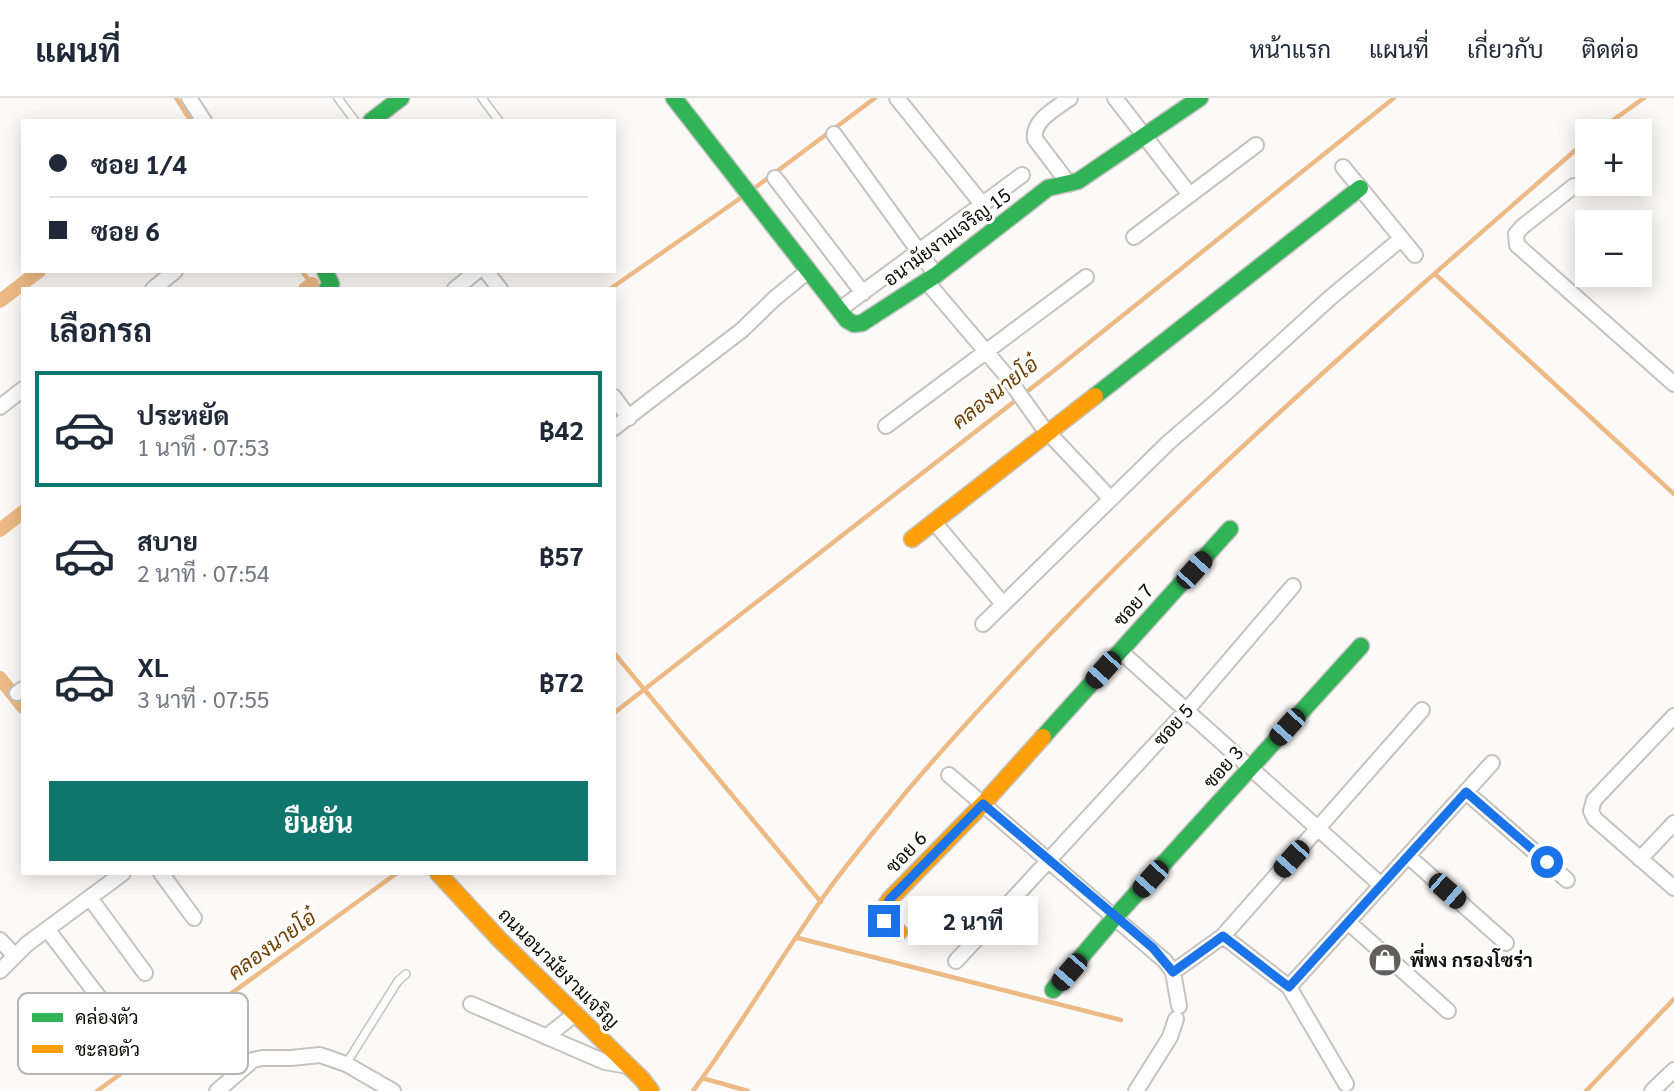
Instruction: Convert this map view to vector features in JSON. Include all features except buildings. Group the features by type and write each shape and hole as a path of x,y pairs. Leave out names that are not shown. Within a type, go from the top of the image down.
{"street":[{"path":"189,98 203,119"},
{"path":"674,98 839,310 1022,174"},
{"path":"897,98 982,204"},
{"path":"1069,184 1035,139 1034,131 1038,123 1070,98"},
{"path":"1115,98 1190,195"},
{"name":"อนามัยงามเจริญ 15","path":"839,310 854,324 862,323 932,279 1048,188 1058,183 1078,181 1200,98"},
{"path":"374,119 398,99"},
{"path":"834,134 919,250 932,279 1048,433 1110,498"},
{"path":"1134,237 1256,145"},
{"path":"1343,167 1415,255"},
{"path":"775,178 863,293"},
{"path":"1574,186 1522,227 1516,234 1517,245 1674,383"},
{"path":"912,539 1360,188"},
{"path":"983,624 1110,498 1331,297 1401,239"},
{"path":"616,427 743,330 774,299 808,271"},
{"path":"156,287 173,273"},
{"path":"457,287 475,273"},
{"path":"886,426 1086,277"},
{"path":"0,407 21,391"},
{"path":"616,400 629,418"},
{"path":"934,522 1003,604"},
{"name":"ซอย 7","path":"983,804 1230,529"},
{"name":"ซอย 5","path":"956,961 1186,711 1293,586"},
{"name":"ซอย 3","path":"1053,990 1116,916 1361,646"},
{"path":"1120,651 1381,886"},
{"path":"1173,972 1223,936 1422,710"},
{"path":"1674,716 1594,800 1591,811 1595,819 1674,888"},
{"path":"1289,987 1492,764"},
{"path":"949,775 1116,916 1159,955 1173,972 1178,1012 1170,1037 1136,1091"},
{"path":"1466,792 1567,880"},
{"name":"ซอย 6","path":"899,932 884,921 880,914 885,906 983,804"},
{"path":"1640,859 1674,823"},
{"path":"1408,856 1506,943"},
{"path":"0,971 47,929 120,875"},
{"path":"162,875 194,918"},
{"name":"ถนนอนามัยงามเจริญ","path":"440,875 500,940 629,1066 644,1085"},
{"path":"90,898 145,974"},
{"path":"1349,922 1448,1011"},
{"path":"47,929 96,993"},
{"path":"1223,936 1289,987 1346,1084"},
{"path":"0,940 15,956"},
{"path":"471,1004 605,1062 629,1066"},
{"path":"546,1037 575,1014"},
{"path":"248,1064 262,1058 320,1055 346,1064 393,1091"},
{"path":"1652,1091 1674,1070"},
{"path":"217,1091 237,1074"}],"lane":[{"path":"338,98 354,119"},
{"path":"482,98 498,119"},
{"path":"346,1064 398,981 406,974"}],"waterway":[{"path":"176,98 190,119"},
{"path":"752,190 875,98"},
{"name":"คลองนายโอ๋","path":"616,711 1056,369 1394,98"},
{"path":"1615,119 1644,98"},
{"path":"693,1091 838,877 907,791 985,703 1149,535 1235,454 1575,151"},
{"path":"613,287 742,197"},
{"path":"0,301 36,273"},
{"path":"303,273 314,287"},
{"path":"1435,274 1674,494"},
{"path":"308,287 312,284"},
{"path":"0,530 21,514"},
{"path":"616,655 821,902"},
{"path":"0,678 21,704"},
{"name":"คลองนายโอ๋","path":"232,993 394,875"},
{"path":"798,938 1121,1020"},
{"path":"1586,1091 1674,999"},
{"name":"คลองนายโอ๋","path":"97,1091 120,1074"},
{"path":"702,1078 748,1091"}],"traffic: fast":[{"path":"374,119 401,98"},
{"path":"674,98 847,320 854,324 862,323 936,275 1048,188 1078,181 1200,98"},
{"path":"1095,396 1360,188"},
{"path":"326,273 331,284 329,287"},
{"path":"1043,737 1230,529"},
{"path":"1053,990 1116,916 1361,646"}],"traffic: slow":[{"path":"912,539 1095,396"},
{"path":"899,932 884,921 880,914 890,899 983,804 1043,737"},
{"path":"440,875 500,940 642,1079 651,1091"}],"place":[{"name":"พี่พง กรองโซร่า","path":"1385,960"}],"route":[{"path":"884,921 880,914 890,899 983,804 1153,948 1173,972 1223,936 1289,987 1466,792 1547,862"}]}
